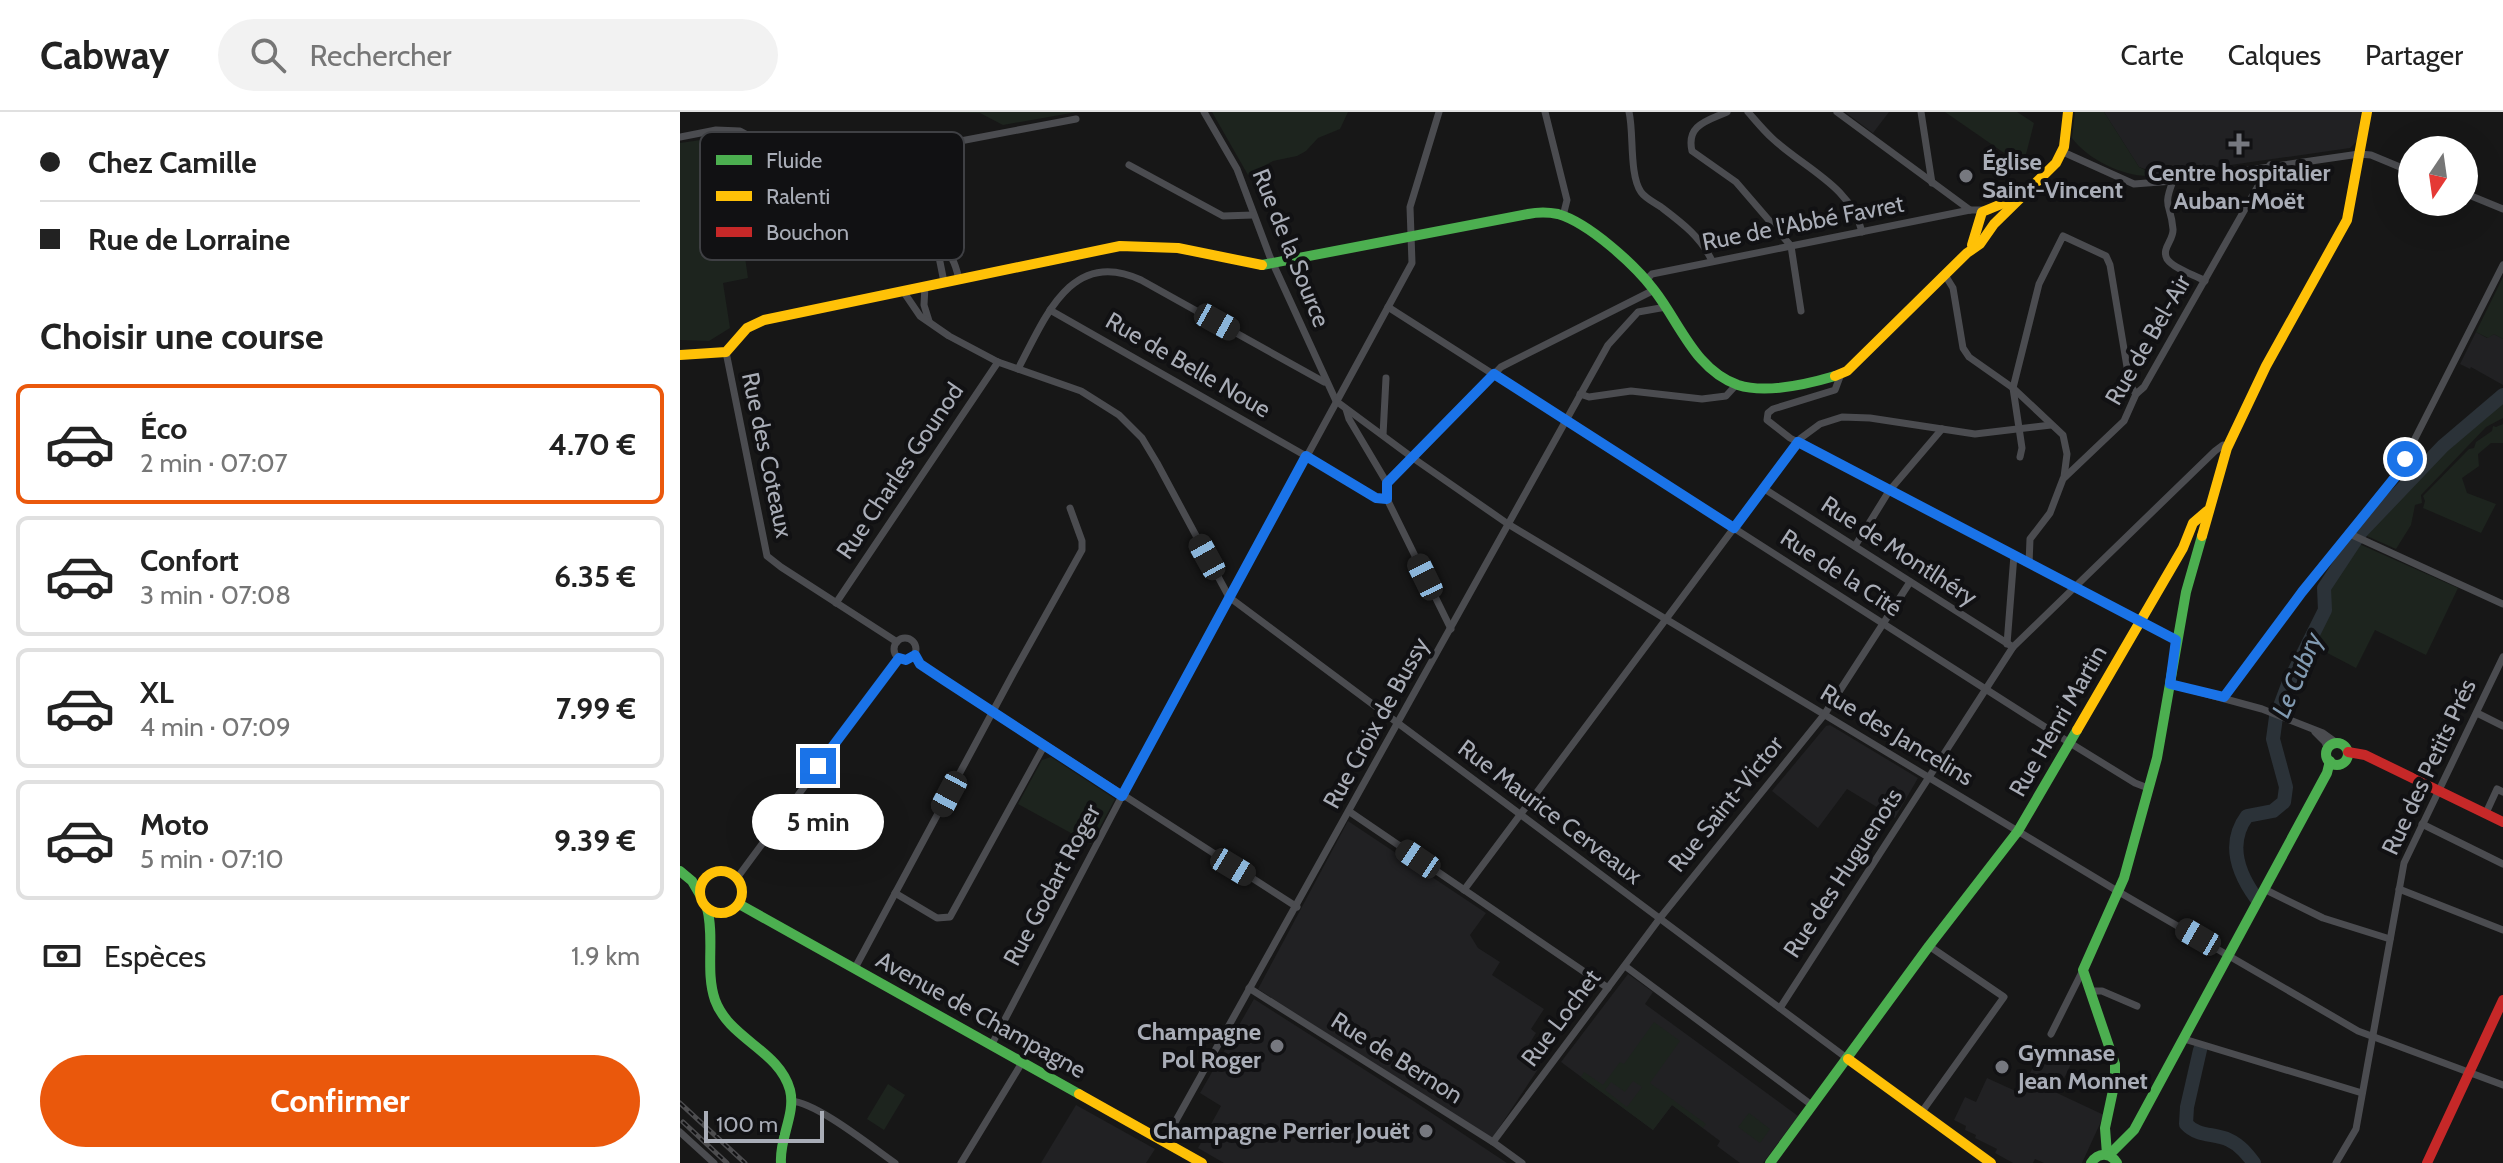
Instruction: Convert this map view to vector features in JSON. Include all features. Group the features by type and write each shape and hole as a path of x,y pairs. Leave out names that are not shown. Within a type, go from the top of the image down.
{"main road":[{"path":"680,355 726,352 747,328 764,320 1120,246 1178,248 1258,266 1274,265 1537,212 1551,212 1572,219 1646,280 1696,356 1721,376 1737,384 1770,388 1827,379 1841,374 1980,244 1994,224 2032,189 2063,152 2068,112"},
{"path":"2111,1157 2105,1128 2115,1081 2115,1064 2083,970 2119,892 2148,788 2176,640 2208,510 2227,448 2266,366 2347,220 2367,112"},
{"path":"1967,253 1977,237 1982,212 2008,203 2032,189"},
{"path":"1987,210 1996,216 1994,224"},
{"path":"1980,220 1987,227 1994,224"},
{"name":"Rue Henri Martin","path":"1770,1163 1929,946 2018,831 2183,548 2193,523 2208,510"},
{"path":"2331,751 2346,747 2348,752"},
{"path":"2331,751 2336,764 2343,763 2348,752"},
{"path":"2111,1157 2134,1130 2229,956 2327,773 2331,751"},
{"path":"2348,752 2365,755 2503,822"},
{"path":"683,872 710,874 727,871 737,878 743,891 739,904 713,928"},
{"path":"683,872 699,893 713,928 710,974 719,1008 737,1033 782,1076 789,1087 790,1116 780,1147 781,1163"},
{"path":"699,893 702,882 710,874"},
{"name":"Avenue de Champagne","path":"739,904 1202,1163"},
{"path":"707,908 716,913 726,913"},
{"path":"2427,1163 2503,1000"},
{"path":"1848,1059 1991,1163"},
{"path":"2091,1163 2096,1156 2111,1157"}],"street":[{"name":"Rue de la Source","path":"1204,112 1232,158 1274,265 1336,401"},
{"name":"Rue Godart Roger","path":"992,1044 1229,597 1412,263 1412,196 1439,112"},
{"path":"1545,112 1567,200 1563,216"},
{"path":"1629,112 1632,132 1630,150 1641,192 1688,228 1707,250 1712,261"},
{"path":"1727,112 1696,126 1689,141 1692,151 1736,182 1791,246 1801,311"},
{"path":"1748,112 1772,139 1843,194 1859,220 1862,232"},
{"path":"1837,112 1980,220"},
{"path":"1921,112 1932,183"},
{"path":"964,141 1076,119"},
{"path":"706,132 742,132"},
{"path":"680,137 700,133"},
{"path":"2063,152 2134,184 2359,154 2371,155 2398,166"},
{"path":"1129,165 1223,216 1253,215"},
{"name":"Rue de Bel-Air","path":"2029,564 2030,539 2050,513 2063,479 2124,421 2136,394 2144,387 2270,165"},
{"path":"2173,181 2166,200 2174,232 2166,256 2171,263 2205,281"},
{"path":"2478,199 2503,209"},
{"name":"Rue de l'Abbé Favret","path":"1646,280 1652,274 1712,261 1970,210 1987,210"},
{"path":"2020,457 2022,448 2013,388 2039,284 2063,236 2106,256 2130,385 2136,394"},
{"path":"940,260 944,282"},
{"path":"954,260 959,279"},
{"path":"2224,697 2302,592 2352,535 2396,476 2503,265"},
{"path":"1018,369 1050,310 1069,287 1082,276 1104,270 1124,272 1326,383"},
{"path":"1945,275 1953,288 1963,348 1969,357 2013,388 2063,435 2067,446 2063,479"},
{"path":"925,286 924,305 930,323"},
{"path":"1387,483 1501,367 1654,290"},
{"path":"903,291 913,309 930,323 998,362 1081,391 1108,406 1129,423 1157,463 1229,597"},
{"name":"Rue de la Cité","path":"1388,307 2070,743 2148,788"},
{"name":"Rue Croix de Bussy","path":"1164,1142 1608,345 1631,318 1644,310 1666,307"},
{"name":"Rue de Belle Noue","path":"1050,310 1376,498 1387,499"},
{"name":"Rue des Coteaux","path":"726,352 767,556 897,642"},
{"name":"Rue Charles Gounod","path":"836,603 998,362"},
{"path":"1841,374 1835,390 1773,409 1768,413 1767,420 1798,442 1889,491 2176,640"},
{"path":"1383,435 1386,378"},
{"path":"1580,394 1589,397 1631,391 1702,399 1726,396 1737,384"},
{"name":"Rue des Jancelins","path":"1336,401 1508,524 2119,892 2372,1037 2502,1084"},
{"path":"1346,408 1349,419 1387,483 1387,499 1451,629"},
{"path":"1464,890 1798,442 1820,424 1842,417 1870,418 1975,434 2051,425"},
{"path":"1855,546 1889,491 1942,429"},
{"name":"Rue des Huguenots","path":"1780,1008 1986,689 2010,646 2215,451 2223,445 2227,448"},
{"name":"Rue de Montlhéry","path":"1763,488 2010,646"},
{"path":"855,968 1082,550 1082,541 1070,508"},
{"path":"2352,535 2503,604"},
{"path":"2010,646 2014,555"},
{"name":"Rue Saint-Victor","path":"1660,918 1824,715 1910,582"},
{"name":"Rue Maurice Cerveaux","path":"1229,597 1848,1059"},
{"path":"915,655 906,660 899,658 894,648 897,642 903,638 910,639 915,644 915,655 920,664 1297,907"},
{"path":"737,878 899,658"},
{"name":"Rue des Petits Prés","path":"2336,1163 2356,1129 2404,863 2502,660"},
{"path":"2170,684 2282,716 2328,736 2331,751"},
{"path":"2477,713 2503,726"},
{"path":"895,893 937,918 950,917 1044,746"},
{"path":"2486,813 2497,789 2503,792"},
{"path":"1350,812 1608,988"},
{"path":"2422,824 2503,864"},
{"path":"2264,889 2323,918 2390,939"},
{"path":"2399,889 2503,930"},
{"name":"Rue Lochet","path":"1493,1142 1660,918"},
{"path":"1921,1113 2004,997 1929,946"},
{"path":"1625,966 1813,1106"},
{"path":"2051,1034 2083,970"},
{"name":"Rue de Bernon","path":"1249,988 1522,1163"},
{"path":"2090,991 2102,991 2137,1006"},
{"path":"2184,1039 2362,1093"},
{"path":"961,1163 1023,1061"},
{"path":"791,1101 817,1110 895,1163"},
{"path":"680,1132 714,1163"}],"shaded area":[{"path":"925,112 1077,112 1003,125 980,113"},
{"path":"1212,112 1348,112 1340,129 1318,138 1306,151 1273,161 1248,175"},
{"path":"1845,112 1889,112 1873,133"},
{"path":"1945,112 2017,112 2034,123 2023,166"},
{"path":"2075,112 2104,112 2139,167 2149,172 2150,176 2118,170 2087,153 2072,138"},
{"name":"Centre hospitalier Auban-Moët","path":"2104,112 2361,112 2357,141 2350,148 2154,176 2153,172 2139,167"},
{"path":"700,140 700,260 745,260 748,278 723,283 730,328 709,341 680,340 680,143"},
{"path":"2503,277 2503,339 2494,334 2488,338 2476,332"},
{"path":"2476,332 2487,338 2494,334 2503,339 2503,385 2460,364"},
{"path":"2503,392 2503,418 2486,427 2421,495 2422,503 2415,505 2411,525 2396,549 2358,532 2440,445"},
{"path":"2503,424 2503,443 2491,443 2478,454 2479,466 2462,478 2467,493 2496,504 2481,533 2423,508 2423,496 2469,449 2474,448 2476,442 2492,431 2493,426"},
{"path":"2357,543 2458,588 2426,655 2375,630 2356,668 2314,646 2329,610 2328,589"},
{"path":"1830,725 1918,778 1895,818 1847,789 1818,828 1772,791"},
{"path":"1051,757 1115,799 1091,844 1018,804 1042,760"},
{"path":"1348,821 1486,913 1470,935 1478,948 1500,962 1492,975 1544,1009 1531,1029 1536,1033 1523,1054 1540,1066 1491,1140 1258,989"},
{"path":"1628,974 1653,992 1645,1004 1798,1116 1763,1163 1740,1163 1717,1146 1720,1141 1672,1105 1653,1130 1561,1062"},
{"name":"Champagne Pol Roger","path":"1254,999 1507,1163 1224,1163 1198,1148 1221,1106 1200,1093"},
{"path":"1654,1022 1680,1041 1650,1083 1706,1124 1703,1128 1672,1105 1653,1130 1581,1077 1584,1072 1603,1085 1620,1062 1624,1064","holes":["1633,1081 1642,1087 1627,1107 1605,1090 1611,1082 1625,1092"]},
{"path":"2043,1047 2072,1062 2057,1093 2104,1115 2082,1163 2044,1163 2035,1159 2033,1163 2013,1163 1995,1153 1997,1149 1975,1138 1976,1135 1965,1130 1966,1126 1954,1120 1965,1097 1976,1102 1987,1078 2020,1093"},
{"path":"888,1084 905,1095 884,1130 867,1119"},
{"path":"1076,1105 1155,1149 1146,1163 1041,1163"},
{"path":"1749,1113 1770,1129 1760,1143 1738,1127"}],"waterway":[{"name":"Le Cubry","path":"2256,898 2240,868 2237,837 2247,816 2273,811 2284,802 2286,787 2273,739 2276,717 2289,682 2325,610 2324,588 2361,532 2443,446 2503,395"},
{"name":"Le Cubry","path":"2200,1050 2186,1124 2201,1133 2233,1142 2254,1163"}],"railway":[{"path":"680,1103 745,1163"},
{"path":"683,1122 727,1163"}],"traffic: fast":[{"path":"1262,265 1532,213 1558,214 1597,235 1635,269 1654,290 1699,357 1723,378 1738,385 1761,389 1800,385 1835,376"},
{"path":"2107,1154 2105,1128 2115,1081 2115,1064 2083,970 2124,878 2157,758 2186,592 2202,536"},
{"path":"1770,1163 1929,946 2018,831 2077,730"},
{"path":"2337,743 2348,754 2337,765 2326,754 2337,743"},
{"path":"2109,1155 2134,1130 2327,773 2330,761"},
{"path":"680,871 692,881 699,893"},
{"path":"739,904 1079,1094"},
{"path":"707,908 715,1000 731,1025 776,1065 790,1090 791,1108 782,1144 781,1163"},
{"path":"2091,1163 2104,1155 2117,1163"}],"traffic: slow":[{"path":"1835,376 1847,371 1967,253 1980,244 1994,224 2056,163 2064,147 2068,112"},
{"path":"2202,536 2227,448 2266,366 2347,220 2367,112"},
{"path":"1972,245 1982,212 2016,198"},
{"path":"680,355 726,352 747,328 764,320 1120,246 1178,248 1262,265"},
{"path":"2077,730 2183,548 2193,523 2207,511"},
{"path":"721,871 736,877 742,892 736,907 721,913 706,907 700,892 706,877 721,871"},
{"path":"1848,1059 1991,1163"},
{"path":"1079,1094 1202,1163"}],"traffic: jam":[{"path":"2348,752 2365,755 2503,822"},
{"path":"2427,1163 2503,1000"}],"place":[{"name":"Centre hospitalier Auban-Moët","path":"2239,144"},
{"name":"Église Saint-Vincent","path":"1966,176"},
{"name":"Champagne Pol Roger","path":"1277,1046"},
{"name":"Gymnase Jean Monnet","path":"2002,1067"},
{"name":"Champagne Perrier Jouët","path":"1426,1131"}],"route":[{"path":"818,766 899,658 906,660 915,655 920,664 1122,796 1306,456 1376,498 1387,499 1387,483 1494,374 1734,528 1798,442 2176,640 2170,684 2224,697 2302,592 2396,476 2405,459"}]}
